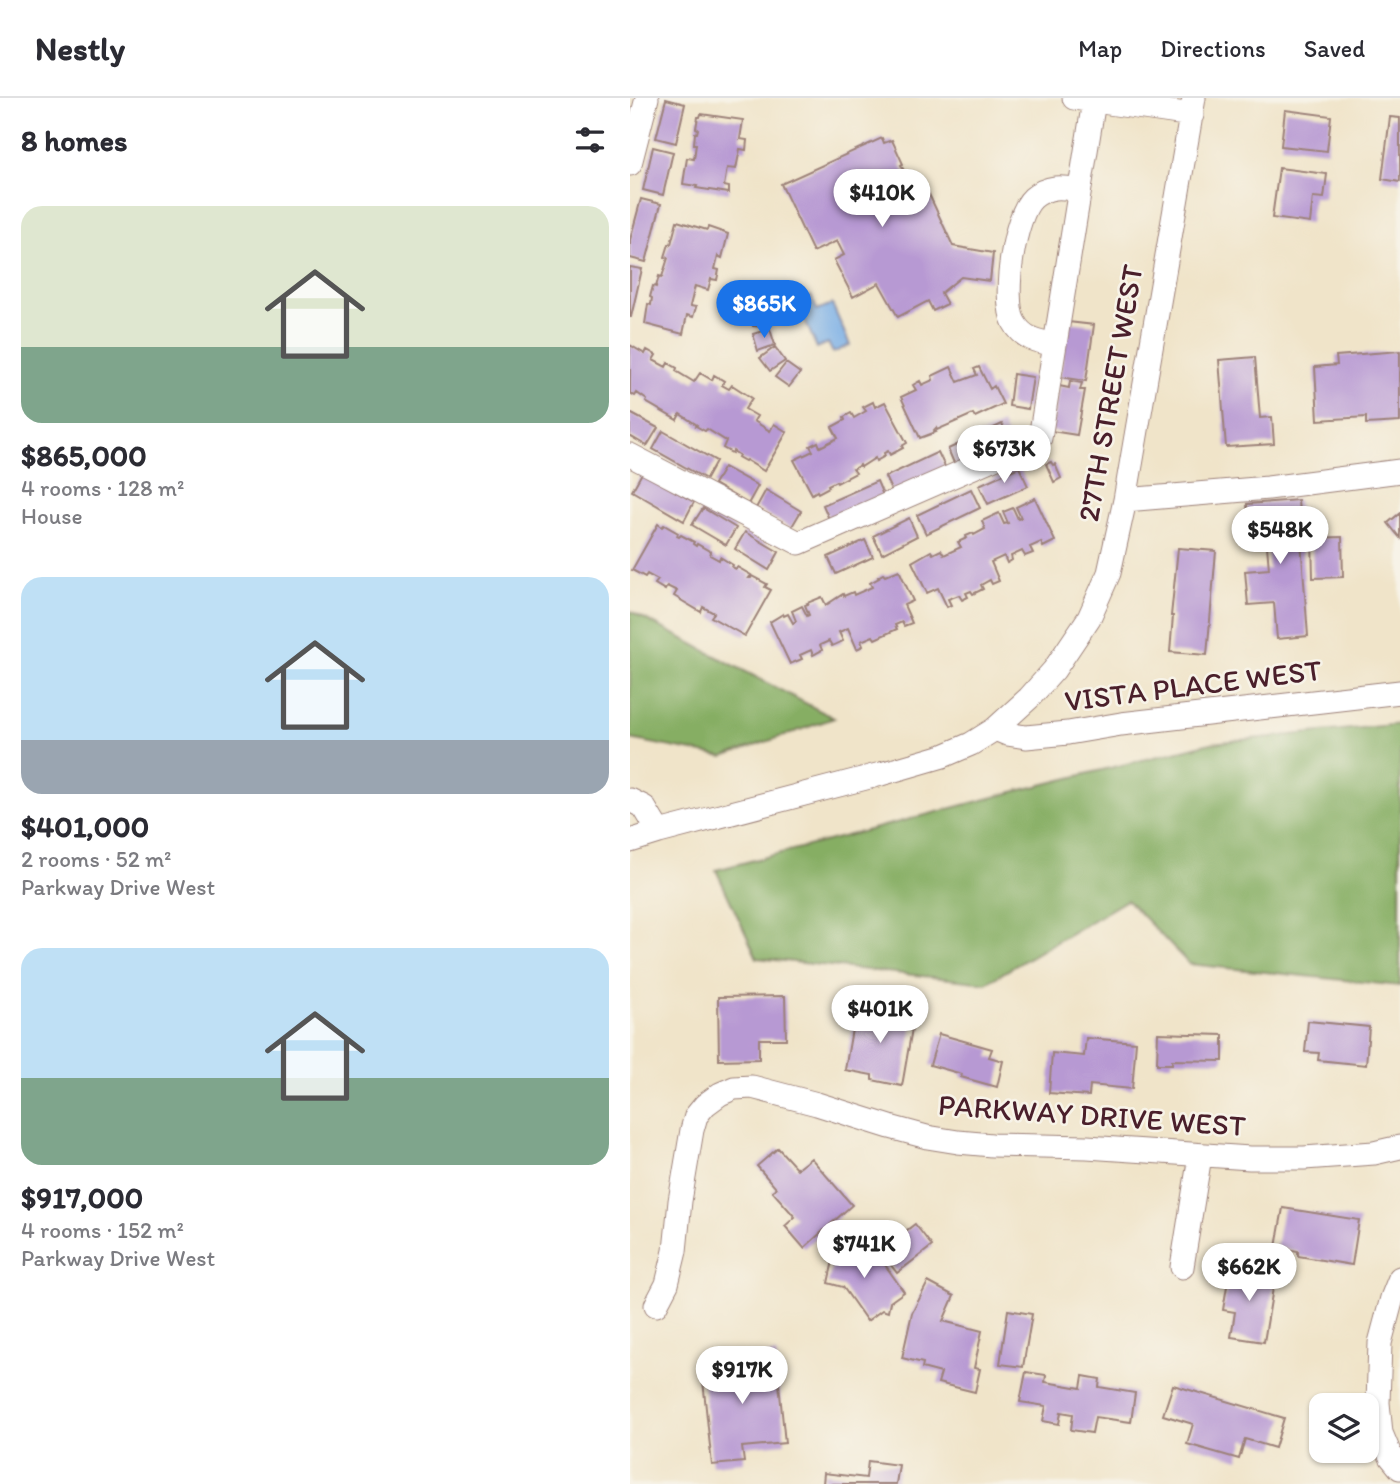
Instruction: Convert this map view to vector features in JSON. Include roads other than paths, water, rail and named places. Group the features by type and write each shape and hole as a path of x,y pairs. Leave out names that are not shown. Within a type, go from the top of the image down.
{"street":[{"path":"630,164 635,122 648,98"},
{"path":"630,455 799,543 1040,438 1079,190 1084,99 1193,106"},
{"name":"27TH STREET WEST","path":"630,841 943,756 971,744 995,729 1029,698 1054,670 1089,618 1109,573 1125,500 1193,106"},
{"path":"1055,344 1036,342 1028,338 1014,322 1009,310 1008,289 1016,235 1027,206 1042,191 1060,187 1079,190"},
{"path":"1125,500 1268,488 1400,471"},
{"name":"VISTA PLACE WEST","path":"995,729 1026,737 1400,692"},
{"path":"630,800 644,807 659,832"},
{"name":"PARKWAY DRIVE WEST","path":"656,1305 667,1283 675,1251 680,1201 696,1116 705,1104 734,1088 752,1087 927,1137 958,1142 1250,1158 1304,1158 1374,1153 1400,1147"},
{"path":"1182,1266 1200,1156"},
{"path":"1400,1278 1380,1343 1378,1403 1381,1433 1391,1457 1400,1468"}],"water":[{"path":"811,296 817,310 832,304 850,345 833,353 828,343 817,348 797,302"}]}
